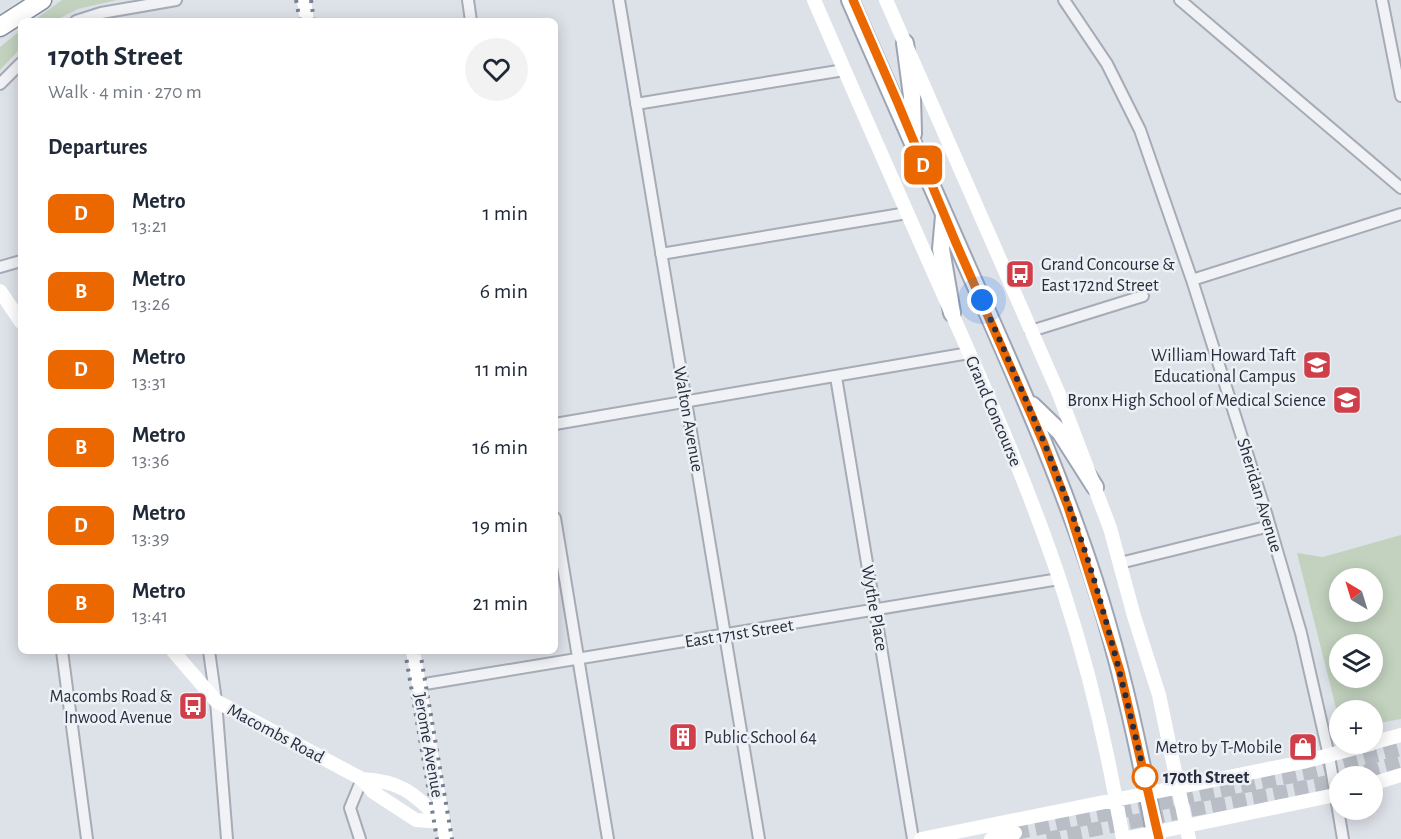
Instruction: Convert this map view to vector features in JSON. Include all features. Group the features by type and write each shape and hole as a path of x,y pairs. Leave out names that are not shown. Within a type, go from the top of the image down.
{"highway":[{"path":"0,15 18,0"},
{"path":"0,27 42,0"}],"main road":[{"name":"Grand Concourse","path":"850,0 1025,398 1067,502 1095,583 1125,689 1155,836"},
{"path":"905,43 912,96 913,144"},
{"path":"944,215 941,249 952,313"},
{"path":"1025,398 1060,432 1095,487"}],"street":[{"path":"102,17 176,0"},
{"path":"304,0 307,18"},
{"path":"468,0 471,18"},
{"name":"Walton Avenue","path":"619,0 759,839"},
{"name":"Grand Concourse","path":"814,0 1022,476 1059,579 1090,680 1123,839"},
{"path":"886,0 1071,423 1095,487 1153,673 1187,833"},
{"name":"Sheridan Avenue","path":"1064,0 1107,64 1140,130 1192,280 1270,526 1302,633 1331,766"},
{"path":"1180,0 1401,188"},
{"path":"1382,0 1401,96"},
{"path":"0,84 18,66"},
{"path":"636,104 844,70"},
{"path":"661,254 907,213"},
{"path":"1192,280 1401,214"},
{"path":"0,267 18,262"},
{"path":"0,291 18,318"},
{"path":"1031,331 1143,296"},
{"path":"558,423 969,353"},
{"name":"Wythe Place","path":"836,377 913,839"},
{"path":"1120,563 1270,526"},
{"path":"558,536 608,839"},
{"name":"East 171st Street","path":"419,685 1059,579"},
{"path":"62,654 87,839"},
{"name":"Macombs Road","path":"176,654 216,701 362,779 373,792 416,820 443,822"},
{"path":"209,654 216,701 227,839"},
{"name":"Jerome Avenue","path":"414,654 446,839"},
{"path":"1383,741 1401,735"},
{"path":"921,839 1336,754"},
{"path":"1383,781 1401,775"},
{"path":"360,839 350,808 362,779"},
{"name":"Macombs Road","path":"362,779 382,780 412,793 443,822"},
{"path":"1123,839 1187,833 1329,796"},
{"name":"Sheridan Avenue","path":"1340,820 1342,839"},
{"path":"991,839 1015,833"}],"green space":[{"path":"62,0 117,0 78,9 60,18 37,18"},
{"path":"18,32 18,51 0,70 0,47"},
{"path":"1401,535 1401,719 1383,722 1383,700 1334,700 1331,688 1383,688 1383,634 1329,634 1329,680 1297,553 1323,557"}],"tunnel":[{"path":"1015,833 1313,772 1401,749"},
{"path":"1383,767 1401,762"},
{"path":"1047,839 1329,782"}],"railway":[{"path":"296,0 299,18"},
{"path":"311,0 314,18"},
{"path":"406,654 437,839"},
{"path":"421,654 452,839"}],"metro line":[{"name":"D","path":"853,0 1044,444 1068,507 1120,671 1159,839"}],"place":[{"name":"Grand Concourse & East 172nd Street","path":"1020,274"},
{"name":"William Howard Taft Educational Campus","path":"1317,365"},
{"name":"Bronx High School of Medical Science","path":"1347,400"},
{"name":"Macombs Road & Inwood Avenue","path":"193,706"},
{"name":"Public School 64","path":"683,737"},
{"name":"Metro by T-Mobile","path":"1303,747"},
{"name":"170th Street","path":"1145,777"}],"route":[{"path":"982,300 1045,445 1087,559 1118,662 1145,777"}]}
